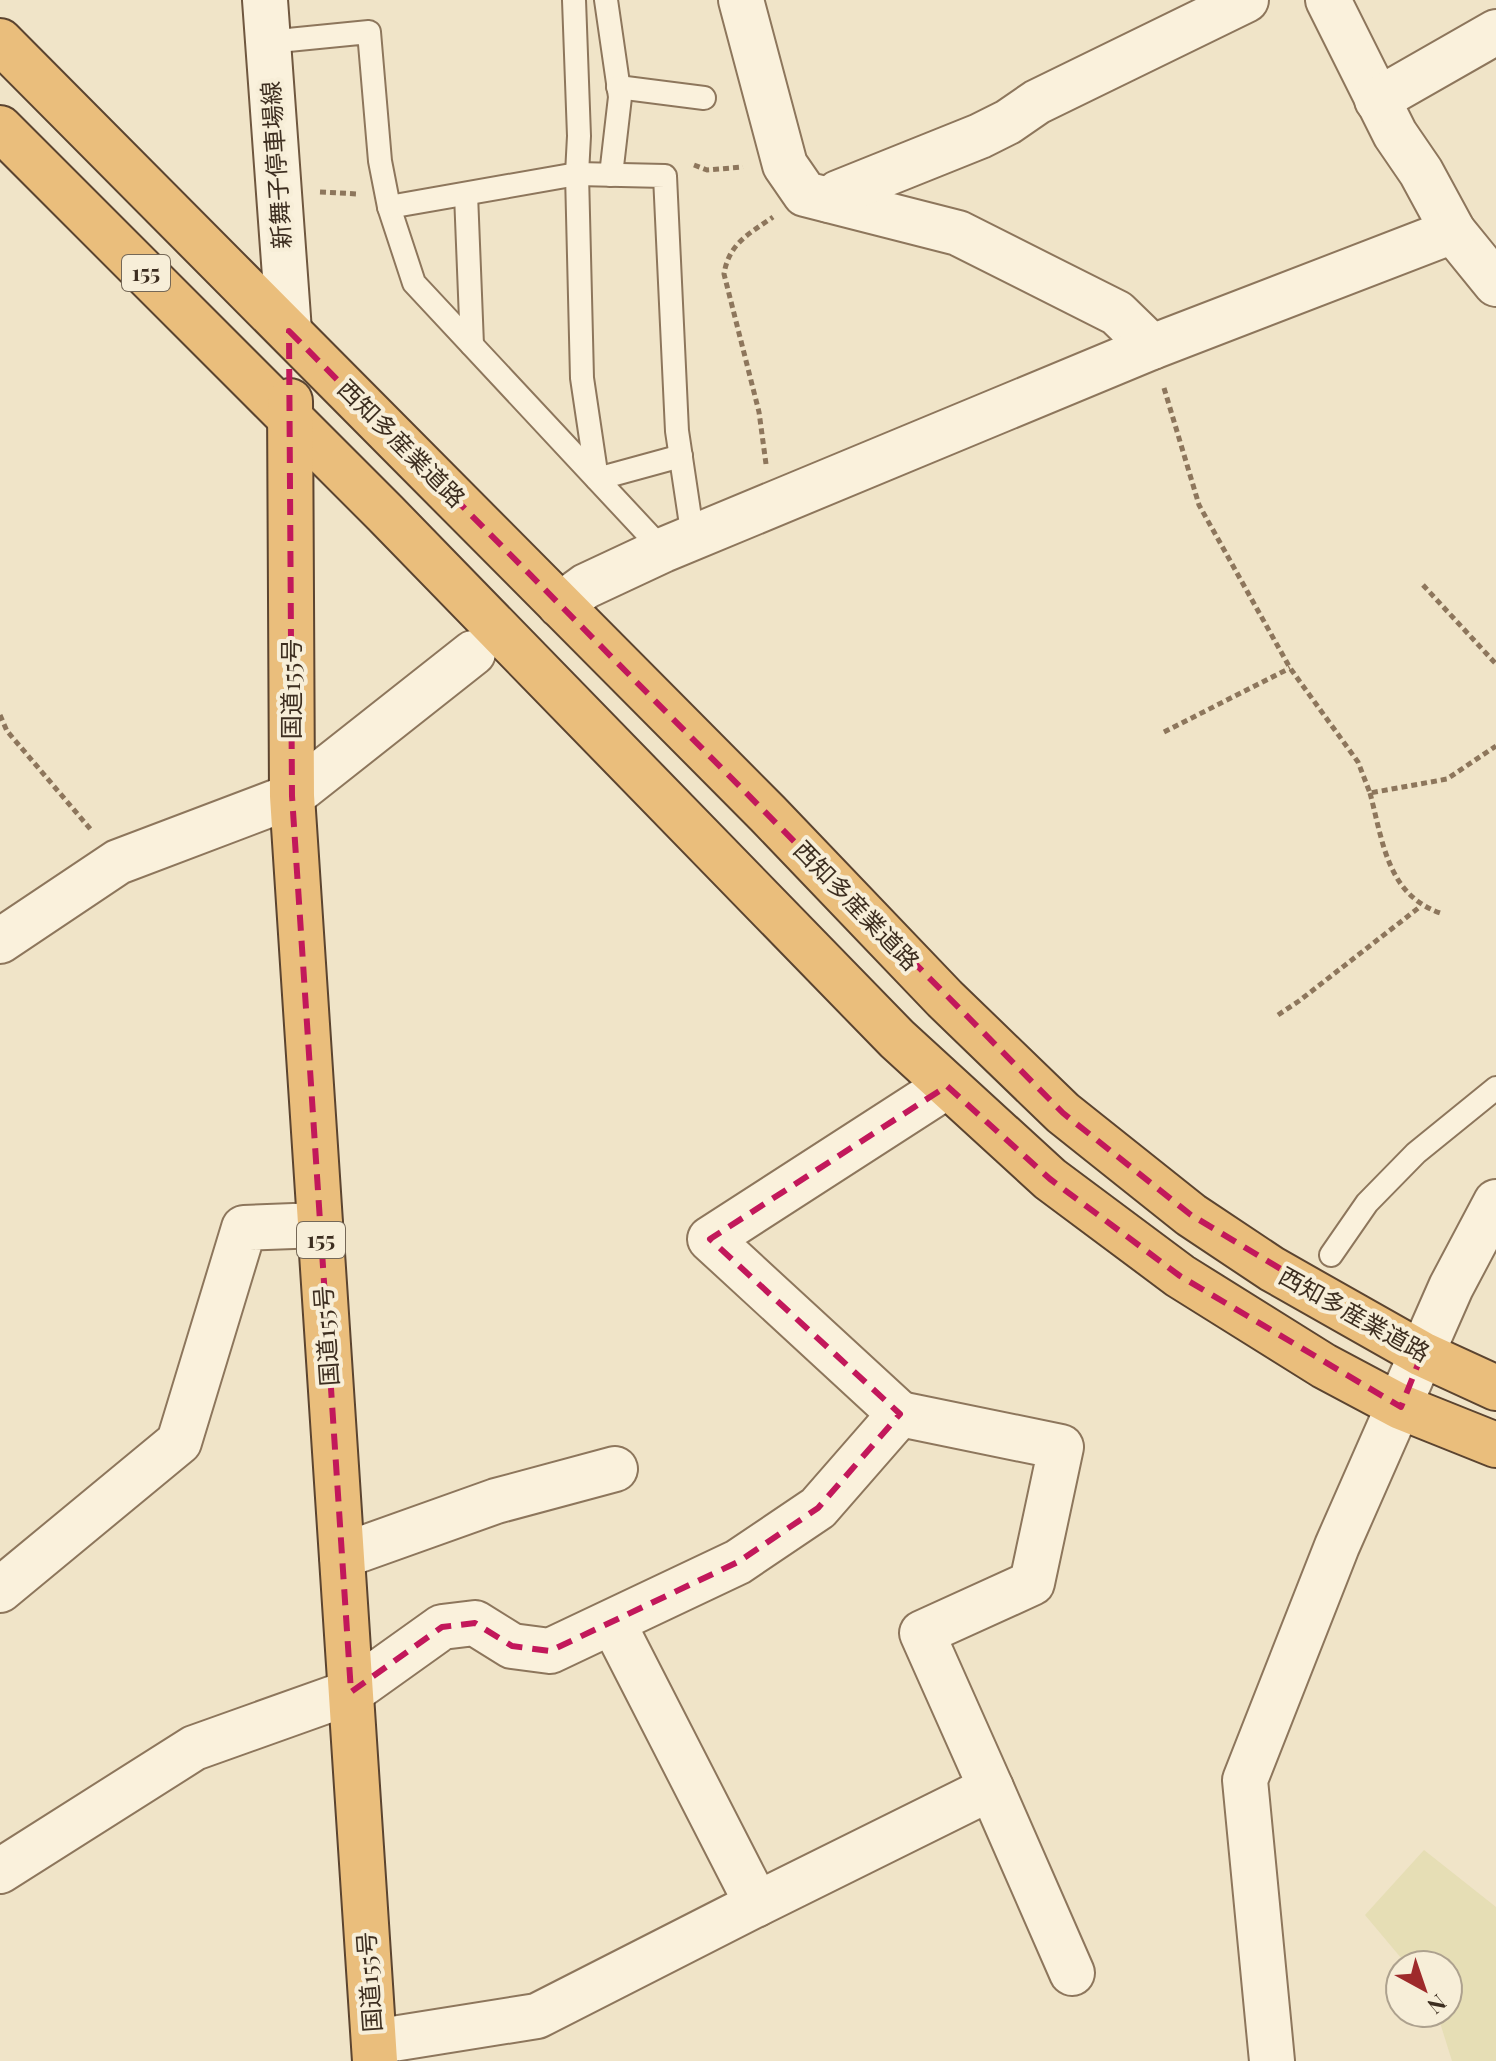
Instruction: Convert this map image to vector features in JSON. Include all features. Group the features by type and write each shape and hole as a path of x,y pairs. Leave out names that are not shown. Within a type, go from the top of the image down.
{"highway":[{"name":"155","path":"0,41 289,331"},
{"name":"155","path":"0,128 291,418 897,1039 1050,1179 1180,1276 1324,1366 1401,1407 1496,1445"},
{"name":"国道155号","path":"289,331 292,796 375,2052"},
{"name":"西知多産業道路","path":"289,331 768,814 945,999 1063,1113 1214,1231 1272,1269 1422,1354 1496,1388"}],"street":[{"path":"741,0 785,165 817,197 958,233 1117,313 1152,347"},
{"path":"817,197 838,193 1008,122 1037,102 1246,0"},
{"path":"1328,0 1395,134 1421,172 1453,231 1496,284"},
{"name":"新舞子停車場線","path":"267,21 289,331"},
{"path":"1377,100 1496,32"},
{"path":"560,605 586,586 678,544 1152,347 1453,231"},
{"path":"0,941 118,862 292,796 473,653"},
{"path":"947,1086 710,1239 900,1414 1061,1447 1032,1583 922,1633 1072,1973"},
{"path":"1272,2061 1245,1780 1337,1546 1401,1407 1451,1287 1496,1202"},
{"path":"0,1590 179,1442 244,1228 320,1225"},
{"path":"0,1871 194,1748 351,1692 442,1627 475,1623 512,1646 550,1651 738,1562 818,1508 900,1414"},
{"path":"342,1556 496,1501 615,1469"},
{"path":"613,1623 757,1904"},
{"path":"375,2052 537,2016 991,1788"}],"lane":[{"path":"574,0 582,378 597,479"},
{"path":"606,0 620,97 611,175"},
{"path":"267,21 369,32 380,161 389,207 414,283 597,479 678,544"},
{"path":"618,87 704,98"},
{"path":"389,207 577,174 665,176 677,431 681,456 678,544"},
{"path":"466,194 472,345"},
{"path":"597,479 681,456"},
{"path":"1331,1255 1367,1203 1416,1153 1496,1088"}],"path":[{"path":"766,467 759,412 724,274 727,258 738,243 817,197"},
{"path":"1152,347 1199,505 1290,668 1358,762 1370,793 1390,869 1421,906 1440,913"},
{"path":"1423,585 1496,664"},
{"path":"1164,732 1290,668"},
{"path":"0,715 7,731 118,862"},
{"path":"1370,793 1447,779 1496,746"},
{"path":"1278,1015 1421,906"}],"highlighted area":[{"path":"289,331 1063,1113 1191,1215 1422,1354 1401,1407 1180,1276 1050,1179 947,1086 710,1239 900,1414 818,1508 738,1562 550,1651 512,1646 475,1623 442,1627 351,1692 292,796"}],"shaded area":[{"path":"1424,1850 1496,1907 1496,2061 1452,2061 1442,2029 1464,2029 1464,1949 1394,1949 1365,1915"}]}
